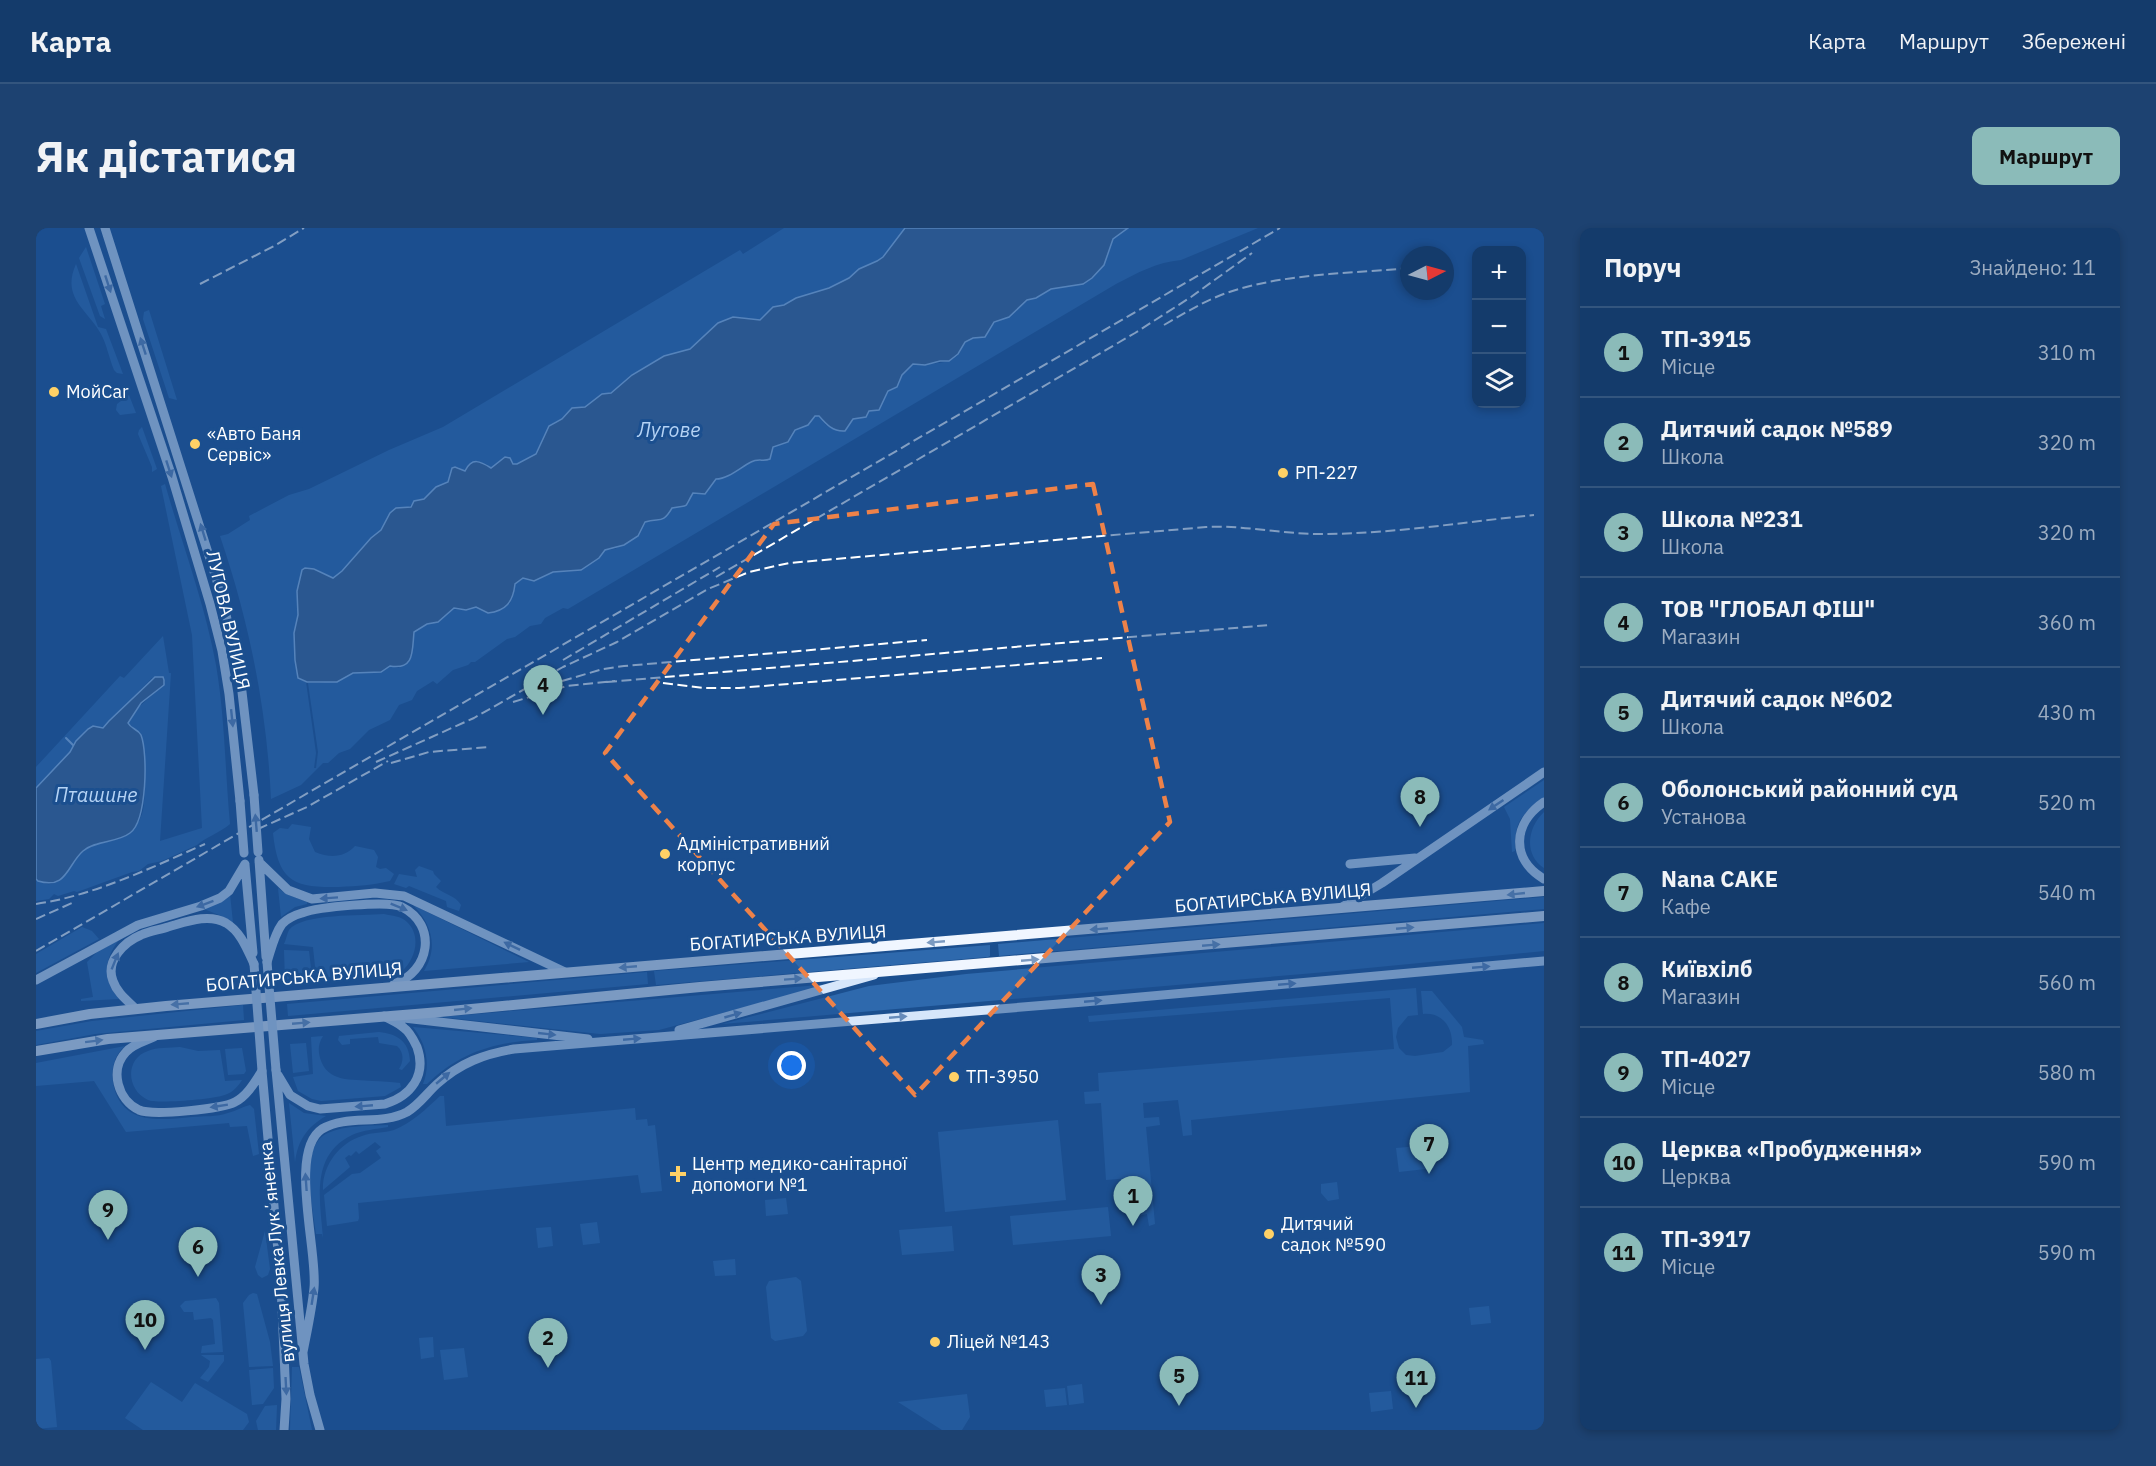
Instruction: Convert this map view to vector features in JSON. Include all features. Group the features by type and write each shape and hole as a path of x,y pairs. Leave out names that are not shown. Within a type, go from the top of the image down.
{"main road":[{"name":"ЛУГОВА ВУЛИЦЯ","path":"89,228 169,467 222,651 230,694 262,1071"},
{"name":"ЛУГОВА ВУЛИЦЯ","path":"105,228 223,600 242,692 254,795 267,962"},
{"path":"1338,910 1544,772"},
{"path":"1544,802 1527,817 1521,828 1520,851 1533,872 1544,879"},
{"path":"1350,864 1417,858"},
{"path":"259,862 288,890 298,896 319,899 375,893 404,896 565,972"},
{"path":"36,981 138,925 220,898 229,891 245,864"},
{"name":"БОГАТИРСЬКА ВУЛИЦЯ","path":"36,1024 90,1014 136,1009 385,987 1338,910 1544,891"},
{"path":"267,962 276,935 290,918 318,909 397,904 405,908 422,926 425,935 424,948 422,960 416,971 404,981 385,987"},
{"path":"36,1051 91,1041 1544,916"},
{"path":"136,1009 118,992 112,980 112,968 122,947 142,934 195,919 212,918 224,922 234,930 247,947 254,964"},
{"path":"303,1352 315,1288 305,1160 308,1148 318,1132 334,1124 387,1119 408,1111 450,1072 480,1056 514,1049 1544,961"},
{"name":"вулиця Левка Лукʼяненка","path":"267,962 303,1352 310,1395 320,1430"},
{"path":"657,1037 881,973"},
{"path":"276,1070 283,1085 294,1099 320,1109 385,1104 395,1101 414,1084 421,1063 415,1041 405,1028 384,1016"},
{"path":"384,1016 606,1041"},
{"path":"159,1035 124,1053 117,1067 119,1088 126,1101 141,1111 165,1113 223,1106 246,1095 262,1071"},
{"name":"вулиця Левка Лукʼяненка","path":"262,1071 281,1285 286,1399 284,1430"}],"highlighted area":[{"path":"1093,484 1170,822 915,1095 605,753 774,524"}],"shaded area":[{"path":"784,228 905,228 883,257 859,269 849,278 829,288 773,307 760,320 733,317 690,349 664,356 632,375 610,393 602,394 585,407 572,408 562,419 555,422 544,436 536,454 517,464 513,464 510,458 505,457 491,468 486,464 464,471 458,467 452,468 448,482 436,487 424,499 416,500 408,508 396,508 390,513 381,531 371,538 333,578 314,568 301,574 297,591 298,620 294,633 295,660 298,678 306,682 316,753 314,768 316,768 318,752 308,683 345,678 356,672 381,672 390,666 399,668 413,645 414,632 427,624 438,622 453,609 461,610 476,606 489,612 501,610 510,603 515,584 523,578 534,581 553,572 579,571 599,558 605,550 615,549 635,538 644,522 655,521 672,508 685,507 693,493 705,493 716,479 723,478 753,461 768,461 773,447 788,442 795,430 808,425 815,416 818,416 826,425 840,431 853,419 861,418 869,411 879,410 888,391 899,384 902,375 913,364 938,363 955,358 966,341 985,337 994,322 1009,317 1027,300 1036,298 1051,289 1083,284 1092,278 1104,265 1113,239 1128,228 1258,228 1181,260 1147,269 1116,284 568,609 563,608 545,618 541,624 530,626 515,637 507,639 475,662 453,670 437,684 433,681 417,691 412,700 399,705 390,720 369,730 350,749 339,753 328,763 323,763 301,785 271,799 269,765 255,666 240,600 220,536 228,534 250,520 249,516 289,495 309,489 389,450 443,427 740,250 743,254"},
{"path":"86,247 105,304 101,306 105,319 100,316 79,258"},
{"path":"76,264 98,327 106,329 123,374 114,370 101,334 74,294 72,276"},
{"path":"149,310 177,400 169,398 143,319 144,312"},
{"path":"129,395 136,413 120,415 116,410 117,404"},
{"path":"142,427 157,469 152,472 138,434"},
{"path":"165,484 200,597 216,665 230,824 197,845 162,861 148,864 139,871 77,892 58,896 54,894 49,899 36,901 36,879 44,884 58,881 85,850 124,836 134,829 140,820 145,794 142,743 139,734 128,723 135,711 165,682 163,677 152,678 103,728 93,726 88,729 36,788 36,767 120,676 124,678 163,636 169,673 171,673 160,841 202,828 192,635 161,486"},
{"path":"1544,780 1544,798 1520,820 1516,832 1515,851 1512,852 1510,819 1504,807"},
{"path":"1544,812 1544,868 1533,855 1530,840 1534,825"},
{"path":"292,824 311,827 309,839 315,852 336,856 346,853 355,846 374,850 378,857 376,867 386,868 394,874 390,881 365,885 323,887 299,883 284,871 279,862 273,833 280,828 288,829"},
{"path":"419,866 433,871 441,881 436,887 459,902 461,905 459,911 447,907 446,901 409,886 406,888 394,884 399,874 417,877 415,870"},
{"path":"278,888 307,904 295,907 281,917"},
{"path":"230,894 233,923 204,909"},
{"path":"1544,897 1544,909 999,956 998,944"},
{"path":"413,905 529,962 424,971 431,953 431,936 424,920"},
{"path":"384,914 405,920 414,934 415,948 410,961 402,971 340,978 316,976 313,947 284,944 289,930 306,921 334,916"},
{"path":"1544,923 1544,951 722,1024 869,986 966,974"},
{"path":"82,927 92,931 99,939 36,973 36,954"},
{"path":"119,940 110,955 107,970 110,985 119,999 81,1001 81,999 93,997 87,962 97,952"},
{"path":"990,945 990,956 988,957 656,985 654,971"},
{"path":"284,950 309,951 312,977 285,980"},
{"path":"647,972 648,984 288,1016 287,1004"},
{"path":"831,984 659,1030 600,1034 441,1017"},
{"path":"1416,988 1418,1015 1408,1016 1398,1028 1396,1037 1399,1048 1406,1055 1415,1056 1443,1052 1452,1045 1451,1033 1445,1022 1436,1016 1423,1014 1421,991 1432,991 1462,1027 1464,1037 1483,1040 1484,1044 1468,1046 1470,1092 1191,1120 1192,1135 1183,1136 1178,1100 1143,1103 1144,1118 1159,1117 1160,1125 1146,1127 1155,1224 1149,1226 1147,1214 1133,1217 1129,1178 1106,1180 1101,1103 1085,1104 1084,1092 1099,1091 1098,1073 1394,1049 1390,998 1089,1022 1088,1016"},
{"path":"243,1005 244,1020 95,1034 36,1045 36,1031 92,1021"},
{"path":"413,1027 537,1038 537,1040 506,1043 478,1051 452,1064 427,1084 423,1084 427,1069 426,1054"},
{"path":"379,1032 396,1037 407,1048 410,1061 402,1070 399,1069 402,1057 399,1048 379,1043 378,1037 350,1039 350,1044 342,1045 338,1040 339,1036"},
{"path":"323,1036 319,1044 320,1058 323,1066 334,1076 400,1083 401,1087 385,1096 321,1101 298,1091 293,1077 313,1074 311,1037"},
{"path":"306,1043 309,1071 293,1073 290,1044"},
{"path":"125,1046 116,1058 112,1073 117,1097 124,1107 143,1117 167,1119 219,1115 250,1105 254,1109 259,1154 253,1156 247,1126 230,1127 229,1123 126,1132 94,1081 36,1086 36,1063"},
{"path":"180,1047 198,1051 220,1050 225,1081 242,1080 231,1092 215,1097 184,1101 153,1101 141,1096 132,1083 131,1075 135,1061 140,1055 152,1050"},
{"path":"242,1048 246,1071 244,1074 228,1075 225,1049"},
{"path":"440,1096 444,1096 446,1126 635,1108 636,1120 647,1119 648,1126 655,1125 662,1191 641,1193 638,1175 358,1203 358,1221 327,1226 324,1195 352,1174 360,1173 381,1158 376,1151 381,1147 375,1142 359,1154 356,1151 345,1158 350,1167 323,1190 325,1172 339,1150 354,1139 390,1131 407,1124"},
{"path":"289,1103 304,1113 326,1116 305,1135 298,1147 295,1162"},
{"path":"1058,1120 1066,1200 945,1212 938,1132"},
{"path":"388,1125 388,1127 352,1135 329,1154 321,1180 320,1194 323,1238 322,1234 316,1234 310,1164 319,1140 328,1133 342,1129"},
{"path":"1431,1145 1434,1168 1399,1172 1396,1148"},
{"path":"1337,1182 1339,1199 1328,1201 1321,1193 1321,1184"},
{"path":"786,1198 788,1214 766,1216 765,1200"},
{"path":"1108,1207 1111,1236 1013,1245 1010,1216"},
{"path":"597,1222 600,1243 583,1245 580,1224"},
{"path":"952,1226 954,1251 902,1255 899,1230"},
{"path":"551,1227 553,1246 538,1248 536,1228"},
{"path":"265,1231 270,1269 268,1275 262,1278 255,1267"},
{"path":"735,1259 736,1275 715,1276 713,1261"},
{"path":"796,1277 801,1281 807,1331 803,1336 775,1341 771,1338 766,1287 769,1281"},
{"path":"253,1293 257,1294 270,1342 273,1366 249,1367 243,1303"},
{"path":"216,1298 219,1303 223,1352 201,1353 202,1346 215,1344 213,1320 211,1318 194,1320 193,1312 184,1312 180,1306 185,1301"},
{"path":"1489,1306 1491,1323 1471,1325 1469,1308"},
{"path":"433,1337 434,1357 421,1359 419,1338"},
{"path":"464,1348 468,1377 444,1380 440,1350"},
{"path":"201,1355 224,1355 224,1361 208,1382 200,1378 209,1367 210,1361"},
{"path":"49,1358 57,1427 36,1429 36,1359"},
{"path":"292,1367 299,1367 312,1430 290,1430"},
{"path":"273,1368 274,1388 263,1404 252,1405 249,1370"},
{"path":"151,1382 182,1402 195,1383 247,1414 249,1422 243,1430 143,1430 125,1418"},
{"path":"1082,1384 1084,1403 1069,1405 1067,1386"},
{"path":"1065,1388 1067,1405 1046,1407 1044,1390"},
{"path":"1391,1391 1393,1409 1371,1412 1369,1393"},
{"path":"967,1394 970,1417 962,1430 942,1430 898,1402"},
{"path":"277,1405 276,1430 258,1430 256,1421 265,1406"}],"water":[{"name":"Лугове","path":"905,228 1128,228 1113,239 1104,265 1092,278 1083,284 1051,289 1036,298 1027,300 1009,317 994,322 985,337 973,338 965,342 958,354 949,361 925,365 913,364 902,375 897,387 888,391 879,410 869,411 866,417 853,419 845,431 833,429 819,416 815,416 808,425 795,430 788,442 773,447 770,459 754,461 730,475 716,479 705,494 693,493 686,505 672,508 663,519 645,522 638,536 624,545 605,550 599,558 581,570 553,572 534,581 523,578 515,584 508,605 500,610 488,613 476,607 466,610 454,608 438,622 427,624 414,632 411,658 404,665 390,666 381,672 353,673 337,682 307,682 298,678 294,633 298,615 297,591 302,570 314,569 333,578 381,530 390,513 396,508 411,507 414,501 424,499 436,487 448,482 452,468 465,471 470,464 476,462 491,468 505,457 510,458 513,464 517,464 536,454 549,426 562,419 572,408 585,407 602,394 611,393 632,375 664,356 690,349 718,323 733,317 760,320 773,307 829,288 849,278 859,269 883,257"},
{"name":"Пташине","path":"155,677 163,677 164,685 141,703 128,723 141,735 145,756 143,801 136,826 125,836 88,847 61,879 48,883 38,881 36,879 36,788 88,729 93,726 103,728"}],"waterway":[{"path":"66,738 73,745"}],"railway":[{"path":"200,284 304,228"},
{"path":"36,951 1280,228"},
{"path":"716,577 1135,333 1191,297 1252,253"},
{"path":"1164,325 1221,295 1267,282 1400,269"},
{"path":"376,762 474,718 563,667 617,642 708,589 749,572 789,563 1206,527 1234,527 1306,534 1347,533 1400,530 1534,515"},
{"path":"563,660 720,567"},
{"path":"607,682 1270,625"},
{"path":"562,681 603,669 624,666 927,640"},
{"path":"663,683 704,688 739,688 1102,658"},
{"path":"513,702 567,686 615,681"},
{"path":"391,763 429,752 489,747"},
{"path":"258,829 307,807 388,761"},
{"path":"36,904 101,887 205,844"},
{"path":"36,919 72,903"}],"place":[{"name":"МойCar","path":"54,392"},
{"name":"«Авто Баня Сервіс»","path":"195,444"},
{"name":"РП-227","path":"1283,473"},
{"name":"ТОВ \"ГЛОБАЛ ФІШ\"","path":"543,715"},
{"name":"Київхілб","path":"1420,827"},
{"name":"Адміністративний корпус","path":"665,854"},
{"name":"ТП-3950","path":"954,1077"},
{"name":"Центр медико-санітарної допомоги №1","path":"678,1174"},
{"name":"Nana CAKE","path":"1429,1174"},
{"name":"ТП-3915","path":"1133,1226"},
{"name":"Дитячий садок №590","path":"1269,1234"},
{"name":"ТП-4027","path":"108,1240"},
{"name":"Оболонський районний суд","path":"198,1277"},
{"name":"Школа №231","path":"1101,1305"},
{"name":"Ліцей №143","path":"935,1342"},
{"name":"Церква «Пробудження»","path":"145,1350"},
{"name":"Дитячий садок №589","path":"548,1368"},
{"name":"Дитячий садок №602","path":"1179,1406"},
{"name":"ТП-3917","path":"1416,1408"}]}
